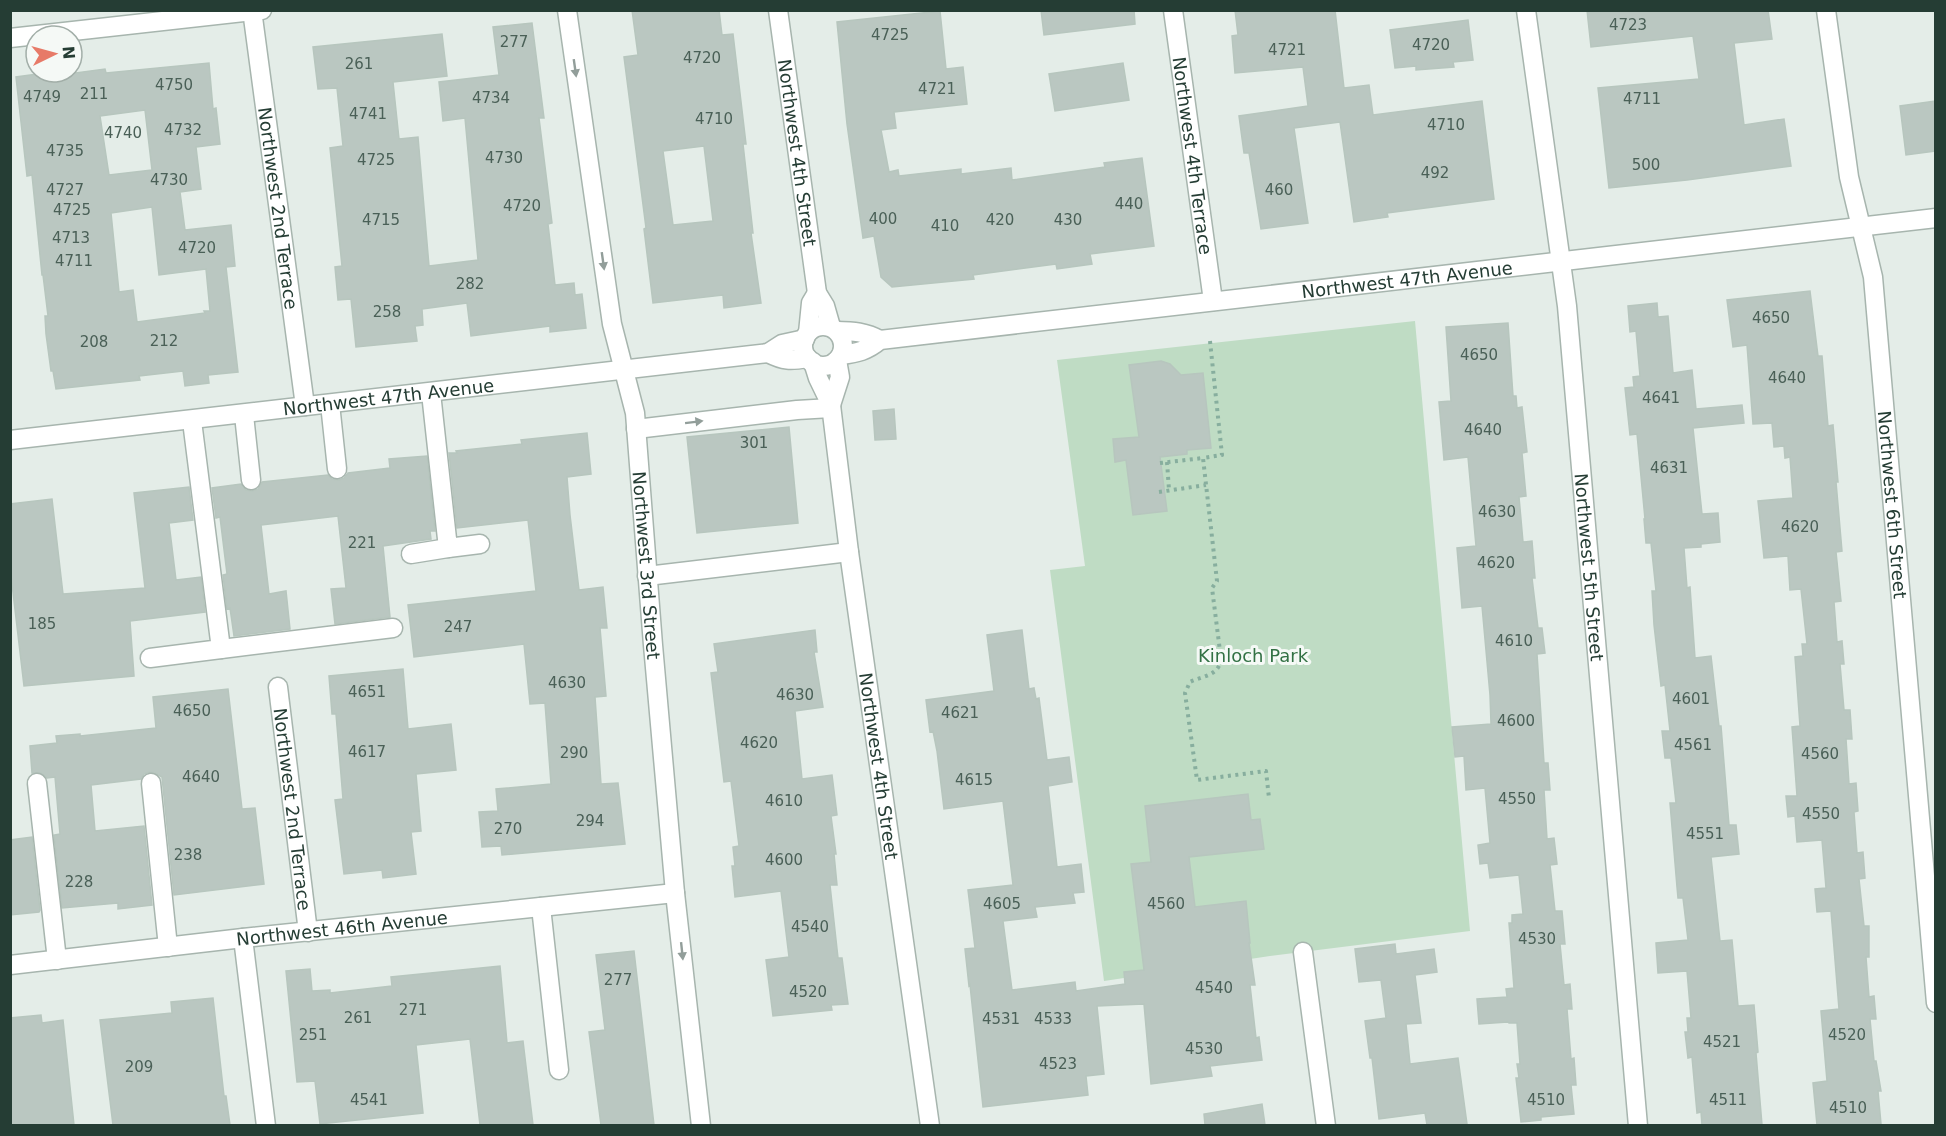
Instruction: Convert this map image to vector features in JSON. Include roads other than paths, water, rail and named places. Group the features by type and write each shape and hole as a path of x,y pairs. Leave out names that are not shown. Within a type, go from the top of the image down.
{"street":[{"name":"Northwest 3rd Street","path":"567,10 612,324 636,429 675,893 701,1125"},
{"name":"Northwest 4th Street","path":"778,10 817,293 834,329"},
{"name":"Northwest 4th Terrace","path":"1173,10 1213,301"},
{"name":"Northwest 5th Street","path":"1526,10 1567,306 1638,1125"},
{"name":"Northwest 6th Street","path":"1826,10 1849,177 1873,278 1935,1003"},
{"path":"10,38 255,11"},
{"name":"Northwest 2nd Terrace","path":"255,11 305,406"},
{"name":"Northwest 47th Avenue","path":"768,353 781,359 810,360 826,366 839,357 870,349 880,340 1935,218"},
{"name":"Northwest 4th Street","path":"807,336 811,303 817,293"},
{"name":"Northwest 47th Avenue","path":"11,436 192,421 768,353 782,344 807,336 819,326 871,335 880,340"},
{"path":"834,329 843,342 839,357"},
{"path":"807,336 803,345 810,360"},
{"name":"Northwest 4th Street","path":"831,407 840,377 839,357"},
{"name":"Northwest 4th Street","path":"810,360 831,407 849,552 930,1125"},
{"path":"431,393 448,548"},
{"path":"330,404 337,470"},
{"path":"636,429 831,407"},
{"path":"244,415 251,480"},
{"path":"192,421 221,649"},
{"path":"411,554 480,544"},
{"path":"647,576 849,552"},
{"path":"150,658 393,628"},
{"name":"Northwest 2nd Terrace","path":"278,687 308,932"},
{"path":"37,783 57,960"},
{"path":"151,783 168,947"},
{"name":"Northwest 46th Avenue","path":"10,965 675,893"},
{"path":"541,907 559,1070"},
{"path":"243,938 266,1125"},
{"path":"1303,952 1326,1125"}],"park label":[{"name":"Kinloch Park","path":"1253,655"}]}
